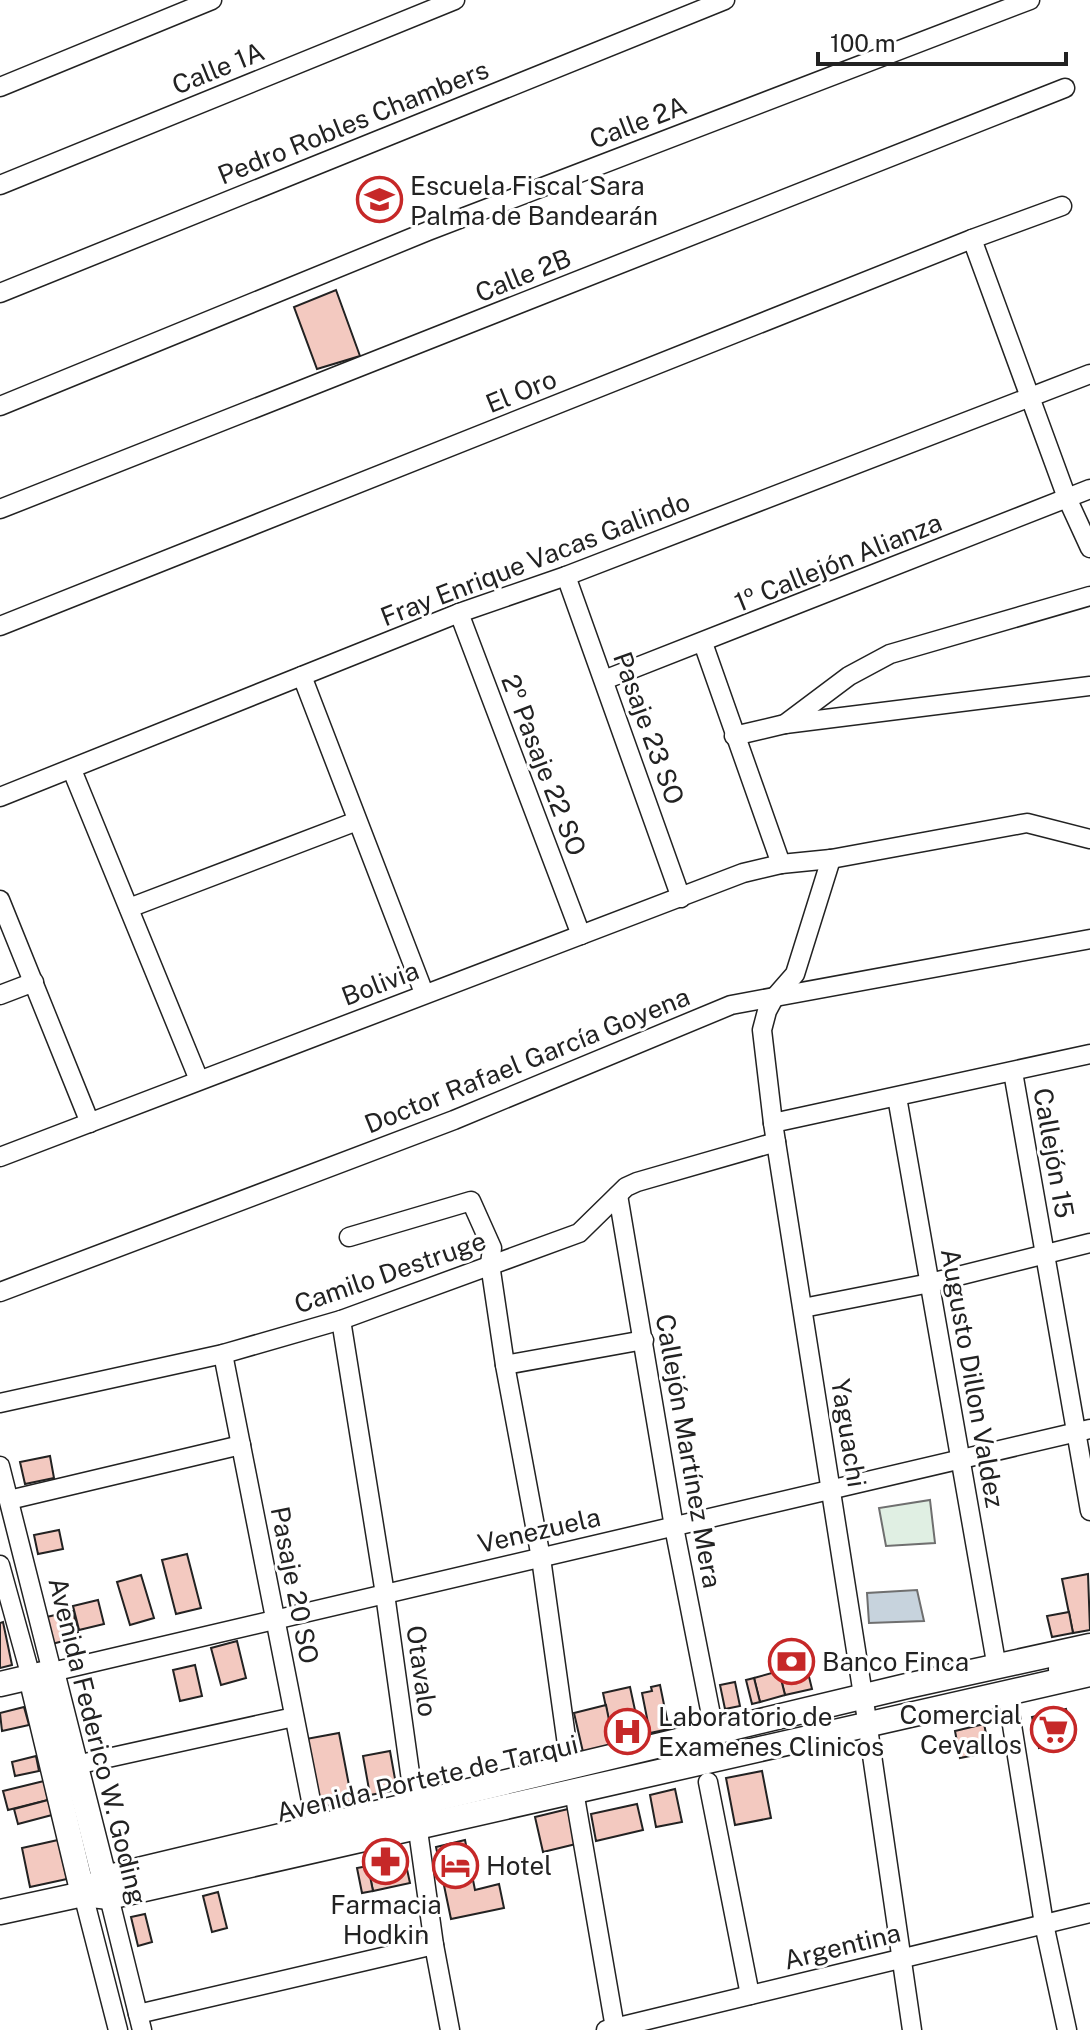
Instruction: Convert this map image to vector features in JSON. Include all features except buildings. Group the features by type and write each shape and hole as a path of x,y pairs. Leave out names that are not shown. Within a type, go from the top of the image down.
{"main road":[{"name":"Avenida Portete de Tarqui","path":"107,1888 316,1826 574,1791 865,1709 997,1668 1090,1649"},
{"name":"Venezuela","path":"0,1684 42,1674"},
{"name":"Avenida Federico W. Goding","path":"42,1674 76,1765 107,1888"},
{"name":"Avenida Federico W. Goding","path":"42,1674 83,1894"},
{"name":"Avenida Portete de Tarqui","path":"0,1912 416,1813 570,1766 865,1709 1007,1694 1090,1674"}],"street":[{"name":"Calle 1A","path":"0,185 455,0"},
{"name":"Pedro Robles Chambers","path":"0,293 725,0"},
{"name":"Calle 2A","path":"0,406 428,231 1030,0"},
{"path":"2,80 199,2"},
{"name":"Calle 2B","path":"0,509 1065,88"},
{"name":"El Oro","path":"0,626 972,239 1062,206"},
{"path":"972,239 1067,498 1090,548"},
{"name":"Fray Enrique Vacas Galindo","path":"0,797 459,613 566,576 1090,374"},
{"name":"1º Callejón Alianza","path":"604,680 1090,489"},
{"name":"Pasaje 23 SO","path":"566,576 681,898"},
{"path":"785,724 849,676 890,654 1090,596"},
{"name":"2º Pasaje 22 SO","path":"459,613 581,935"},
{"path":"703,643 781,864"},
{"path":"302,676 424,993"},
{"path":"734,736 785,724 1090,686"},
{"path":"72,770 199,1080"},
{"path":"129,908 357,821"},
{"name":"Bolivia","path":"0,1157 743,873 1027,823 1090,839"},
{"name":"Yaguachi","path":"831,859 795,974 774,998 762,1030 773,1123 912,2030"},
{"path":"0,900 90,1123"},
{"name":"Doctor Rafael García Goyena","path":"0,1292 454,1120 731,1005 1090,939"},
{"path":"0,995 34,982"},
{"path":"731,1005 753,1018 762,1030"},
{"path":"773,1123 1090,1054"},
{"name":"Callejón 15","path":"1013,1072 1045,1254 1083,1431 1090,1511"},
{"name":"Augusto Dillon Valdez","path":"897,1097 997,1668"},
{"name":"Camilo Destruge","path":"0,1403 223,1354 341,1320 579,1233 618,1195 637,1182 776,1142"},
{"name":"Callejón Martínez Mera","path":"618,1195 674,1527 711,1715"},
{"path":"349,1237 467,1201 473,1204 492,1248 490,1264 505,1365 541,1558 570,1766"},
{"path":"803,1308 930,1283 1090,1243"},
{"name":"Otavalo","path":"341,1320 385,1594 434,1945 450,2030"},
{"path":"505,1365 644,1340"},
{"name":"Pasaje 20 SO","path":"223,1354 316,1826"},
{"name":"Venezuela","path":"42,1674 1083,1431"},
{"path":"9,1500 241,1445"},
{"name":"Avenida Federico W. Goding","path":"0,1466 42,1674"},
{"name":"Avenida Federico W. Goding","path":"0,1565 42,1674"},
{"name":"Avenida Portete de Tarqui","path":"865,1709 1090,1649"},
{"name":"Avenida Portete de Tarqui","path":"416,1813 865,1709 1090,1662"},
{"path":"1007,1694 1044,1924 1067,2030"},
{"path":"76,1765 294,1717"},
{"path":"708,1782 750,1995"},
{"path":"574,1791 610,2029"},
{"name":"Avenida Federico W. Goding","path":"107,1888 140,2022"},
{"name":"Avenida Federico W. Goding","path":"83,1894 118,2030"},
{"name":"Argentina","path":"610,2029 681,2021 750,1995 1090,1913"},
{"path":"140,2022 434,1945"}],"green space":[{"path":"930,1500 935,1543 886,1546 879,1508"}],"shaded area":[{"path":"917,1590 924,1621 869,1623 867,1593"}],"place":[{"name":"Escuela Fiscal Sara Palma de Bandearán","path":"379,200"},
{"name":"Banco Finca","path":"791,1661"},
{"name":"Comercial Cevallos","path":"1053,1729"},
{"name":"Laboratorio de Examenes Clinicos","path":"627,1731"},
{"name":"Farmacia Hodkin","path":"386,1861"},
{"name":"Hotel","path":"455,1865"}]}
